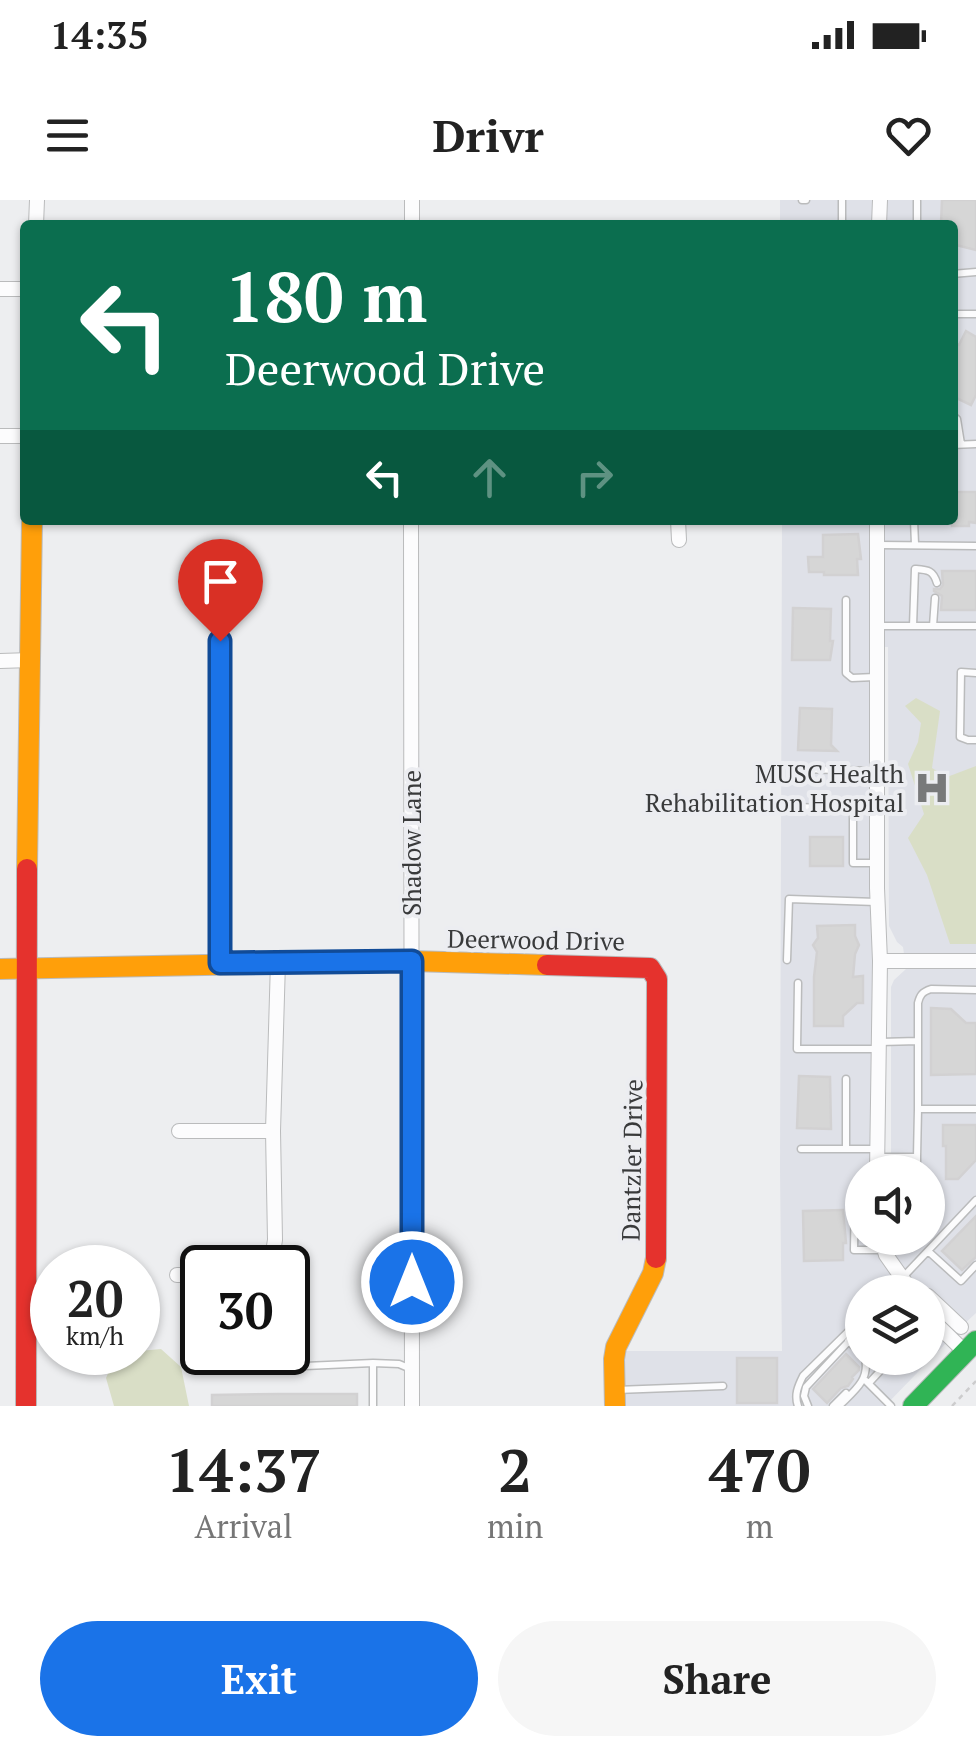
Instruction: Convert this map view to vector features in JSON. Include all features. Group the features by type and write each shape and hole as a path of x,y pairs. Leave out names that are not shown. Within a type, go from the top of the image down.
{"street":[{"path":"26,1406 32,525"},
{"name":"Shadow Lane","path":"411,525 412,1406"},
{"path":"678,525 679,540"},
{"path":"876,525 880,961 877,1155"},
{"path":"220,641 220,963"},
{"path":"0,661 31,660"},
{"name":"Deerwood Drive","path":"0,969 412,961 650,968"},
{"path":"880,961 976,961"},
{"path":"274,1245 272,1131 278,962"},
{"name":"Dantzler Drive","path":"615,1398 616,1347 653,1273 656,1256 658,990 650,968"},
{"path":"178,1131 272,1131"},
{"path":"945,1319 967,1340"},
{"path":"945,1326 967,1340"},
{"path":"913,1406 967,1340"}],"lane":[{"path":"914,525 915,544"},
{"path":"878,546 976,546"},
{"path":"912,626 915,569 928,570 934,574 936,583"},
{"path":"933,626 936,598"},
{"path":"846,600 846,673 852,678 876,678"},
{"path":"876,626 976,626"},
{"path":"976,673 962,672 960,736 976,740"},
{"path":"801,769 877,772"},
{"path":"796,807 877,809"},
{"path":"853,809 853,863 877,863"},
{"path":"787,960 789,899 878,902"},
{"path":"798,983 798,1049 918,1041"},
{"path":"917,1155 918,1004 924,992 931,989 976,990"},
{"path":"846,1079 846,1149"},
{"path":"918,1109 976,1109"},
{"path":"801,1148 846,1149 863,1155"},
{"path":"945,1233 976,1200"},
{"path":"932,1255 961,1281 976,1265"},
{"path":"798,1406 797,1386 818,1360 844,1340"},
{"path":"808,1406 806,1387 844,1340"},
{"path":"310,1366 373,1363 400,1364 412,1369"},
{"path":"373,1363 373,1406"},
{"path":"867,1375 891,1406"},
{"path":"836,1406 871,1375"},
{"path":"615,1398 723,1386"}],"path":[{"path":"952,1406 976,1380"}],"shaded area":[{"path":"780,200 976,200 976,961 905,961 903,947 889,926 888,647 877,647 877,1155 845,1155 845,1255 945,1255 945,1155 891,1155 891,987 906,969 914,967 976,966 976,1313 961,1327 945,1312 945,1275 845,1275 845,1375 915,1375 885,1406 615,1406 615,1351 782,1351 782,525 958,525 958,220 780,220"}],"green space":[{"path":"916,698 940,711 932,768 947,777 976,766 976,944 950,944 927,875 908,838 924,814 908,764 921,723 905,706"},
{"path":"160,1349 180,1366 189,1406 114,1406 107,1375 160,1375"}],"building":[{"path":"942,200 976,200 976,250 958,246 958,220 941,220"},
{"path":"966,331 976,337 976,395 971,405 958,399 959,345"},
{"path":"958,492 976,492 976,523 952,526 958,525"},
{"path":"858,534 858,575 809,572 808,557 823,557 823,535"},
{"path":"942,571 976,571 976,610 941,610 942,596 934,589 943,585"},
{"path":"793,608 831,609 830,660 792,660"},
{"path":"800,708 832,709 831,745 837,751 798,750"},
{"path":"810,837 843,837 843,866 810,866"},
{"path":"855,925 859,945 853,977 863,976 863,1003 857,1003 843,1016 843,1026 814,1026 817,952 813,945 818,938 817,926"},
{"path":"931,1008 951,1009 966,1023 976,1023 976,1074 931,1075"},
{"path":"799,1076 830,1077 831,1129 797,1128"},
{"path":"943,1125 976,1125 976,1160 958,1179 946,1179"},
{"path":"843,1210 843,1260 804,1261 803,1211"},
{"path":"976,1216 976,1257 962,1270 945,1254 945,1248"},
{"path":"845,1355 845,1375 854,1375 848,1386 827,1403 813,1389"},
{"path":"737,1358 777,1358 777,1403 737,1403"},
{"path":"357,1394 357,1406 212,1406 212,1395"}],"traffic: fast":[{"path":"913,1406 976,1341"}],"traffic: slow":[{"path":"27,869 32,525"},
{"path":"0,969 412,961 547,965"},
{"path":"615,1406 616,1347 653,1273 656,1258"}],"traffic: jam":[{"path":"26,1406 27,869"},
{"path":"547,965 650,968 657,979 656,1258"}],"place":[{"name":"MUSC Health Rehabilitation Hospital","path":"932,788"}],"route":[{"path":"220,641 220,963 412,961 412,1282"}]}
